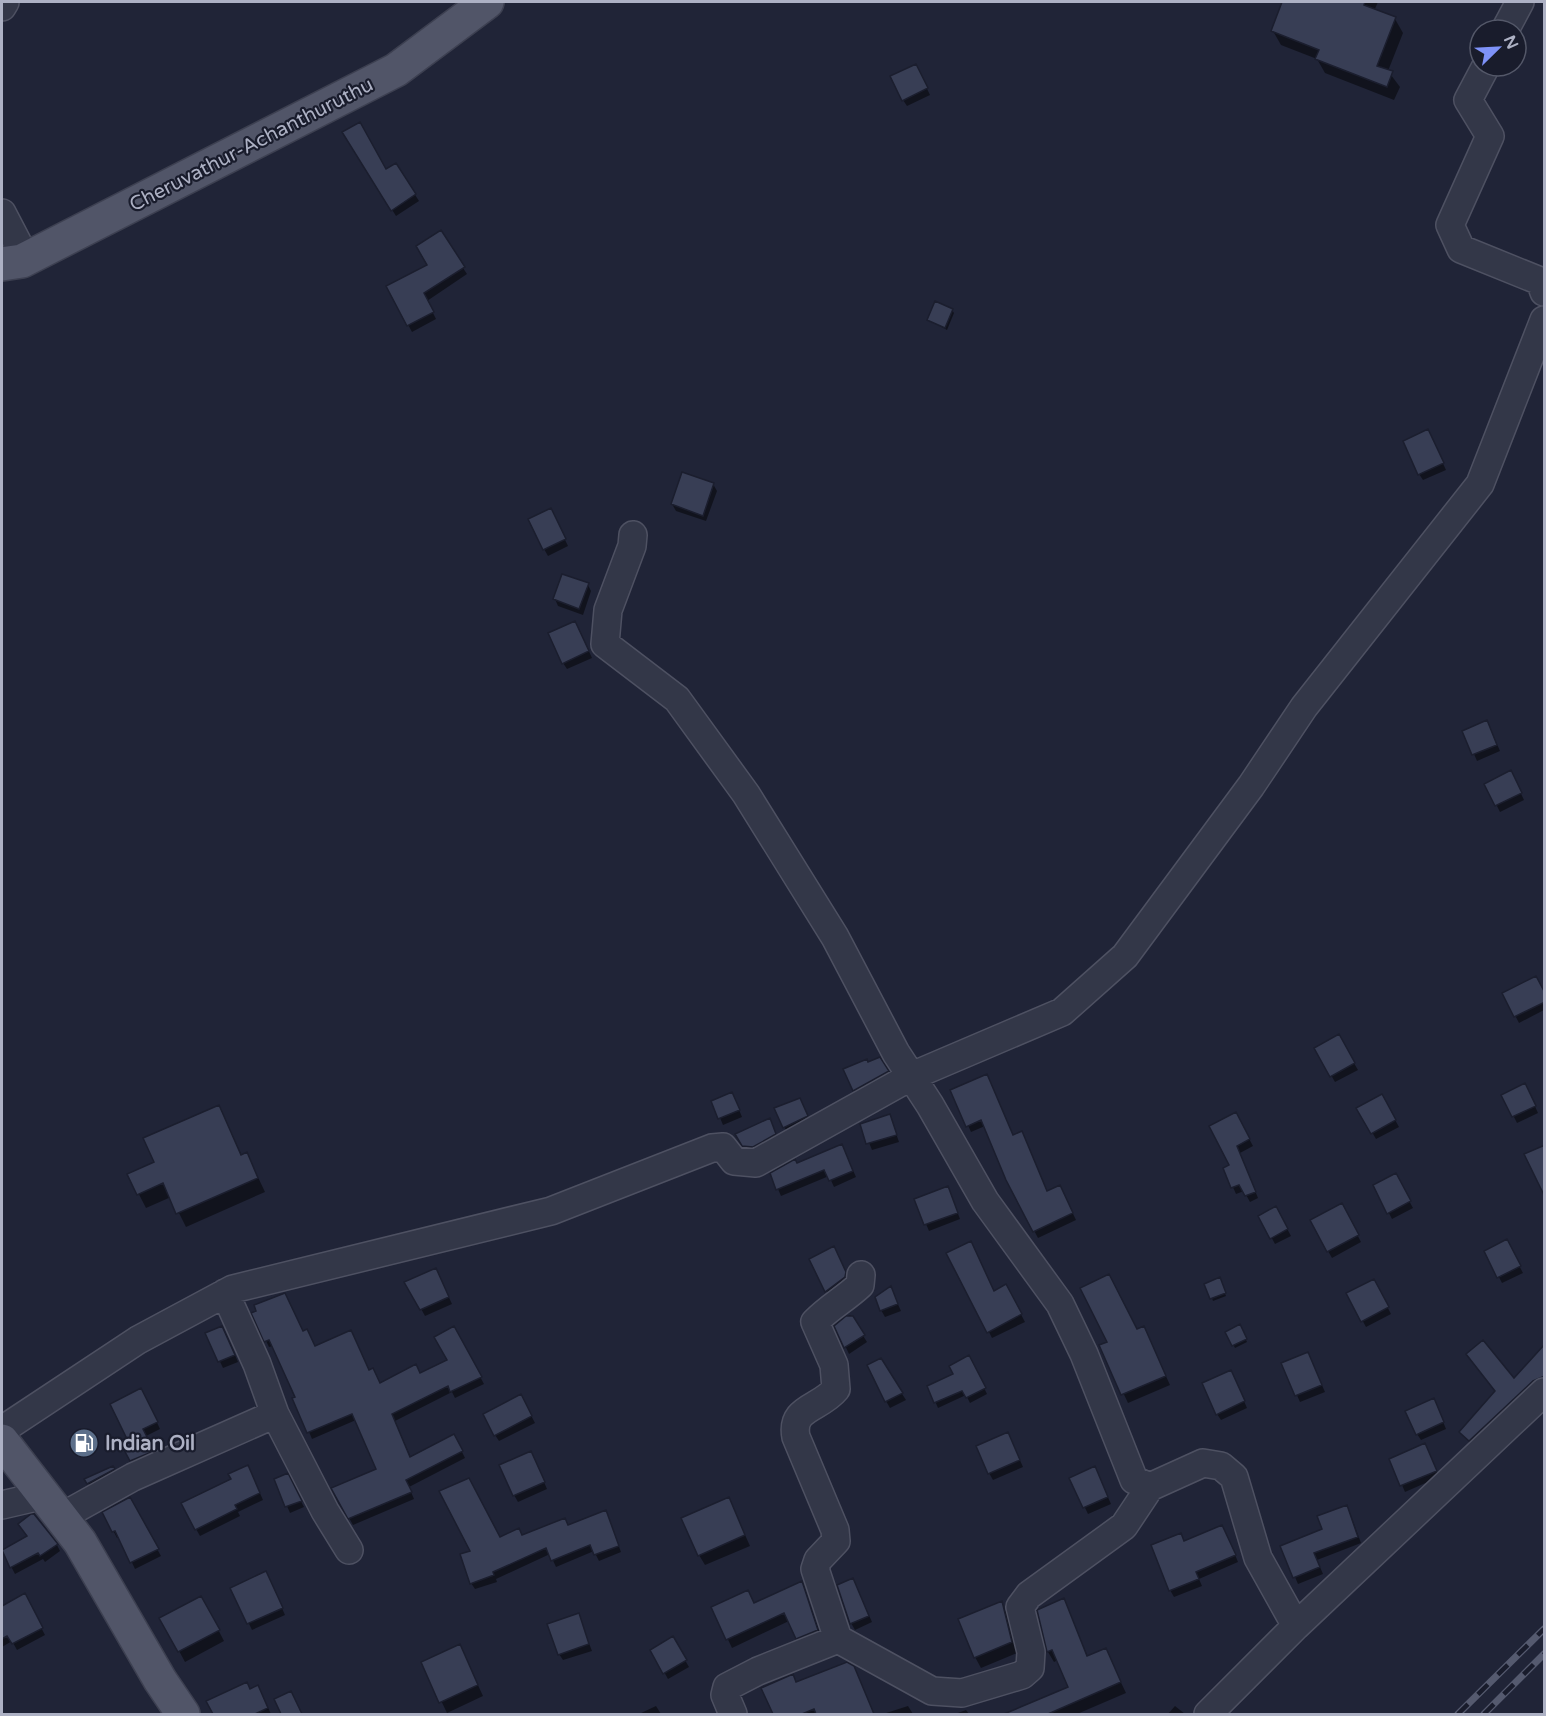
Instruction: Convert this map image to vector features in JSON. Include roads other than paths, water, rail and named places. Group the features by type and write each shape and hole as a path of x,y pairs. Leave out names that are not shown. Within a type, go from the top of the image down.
{"main road":[{"name":"Cheruvathur-Achanthuruthu","path":"14,261 396,70 487,2"},
{"path":"2,1441 53,1506 99,1571 144,1652 183,1714"}],"street":[{"path":"2,7 5,2"},
{"path":"1511,18 1520,2"},
{"path":"1480,78 1468,100 1490,136 1450,225 1461,249 1540,281 1545,291"},
{"path":"2,213 14,261"},
{"path":"2,1430 138,1340 233,1289 551,1211 712,1148 723,1148 734,1161 756,1163 912,1076 1062,1012 1125,956 1251,786 1304,707 1480,484 1545,320"},
{"path":"633,535 632,546 608,610 605,644 676,699 746,794 835,937 896,1053 912,1076 985,1202 1060,1304 1084,1354 1134,1480 1150,1488"},
{"path":"861,1275 860,1285 843,1302 825,1312 815,1322 834,1365 836,1389 828,1398 797,1416 794,1425 796,1437 835,1530 837,1541 818,1560 815,1569 838,1639 932,1691 963,1693 1022,1676 1030,1668 1031,1653 1020,1607 1029,1595 1124,1526 1150,1488 1203,1463 1221,1466 1234,1477 1248,1515 1258,1558 1296,1626"},
{"path":"225,1293 257,1364 275,1414 325,1511 349,1550"},
{"path":"1208,1714 1296,1626 1545,1392"},
{"path":"2,1505 53,1506 133,1477 275,1414"},
{"path":"733,1714 725,1695 727,1687 758,1671 838,1639"}],"railway":[{"path":"1458,1714 1544,1629"},
{"path":"1484,1714 1544,1654"}],"place":[{"name":"Indian Oil","path":"84,1443"}]}
